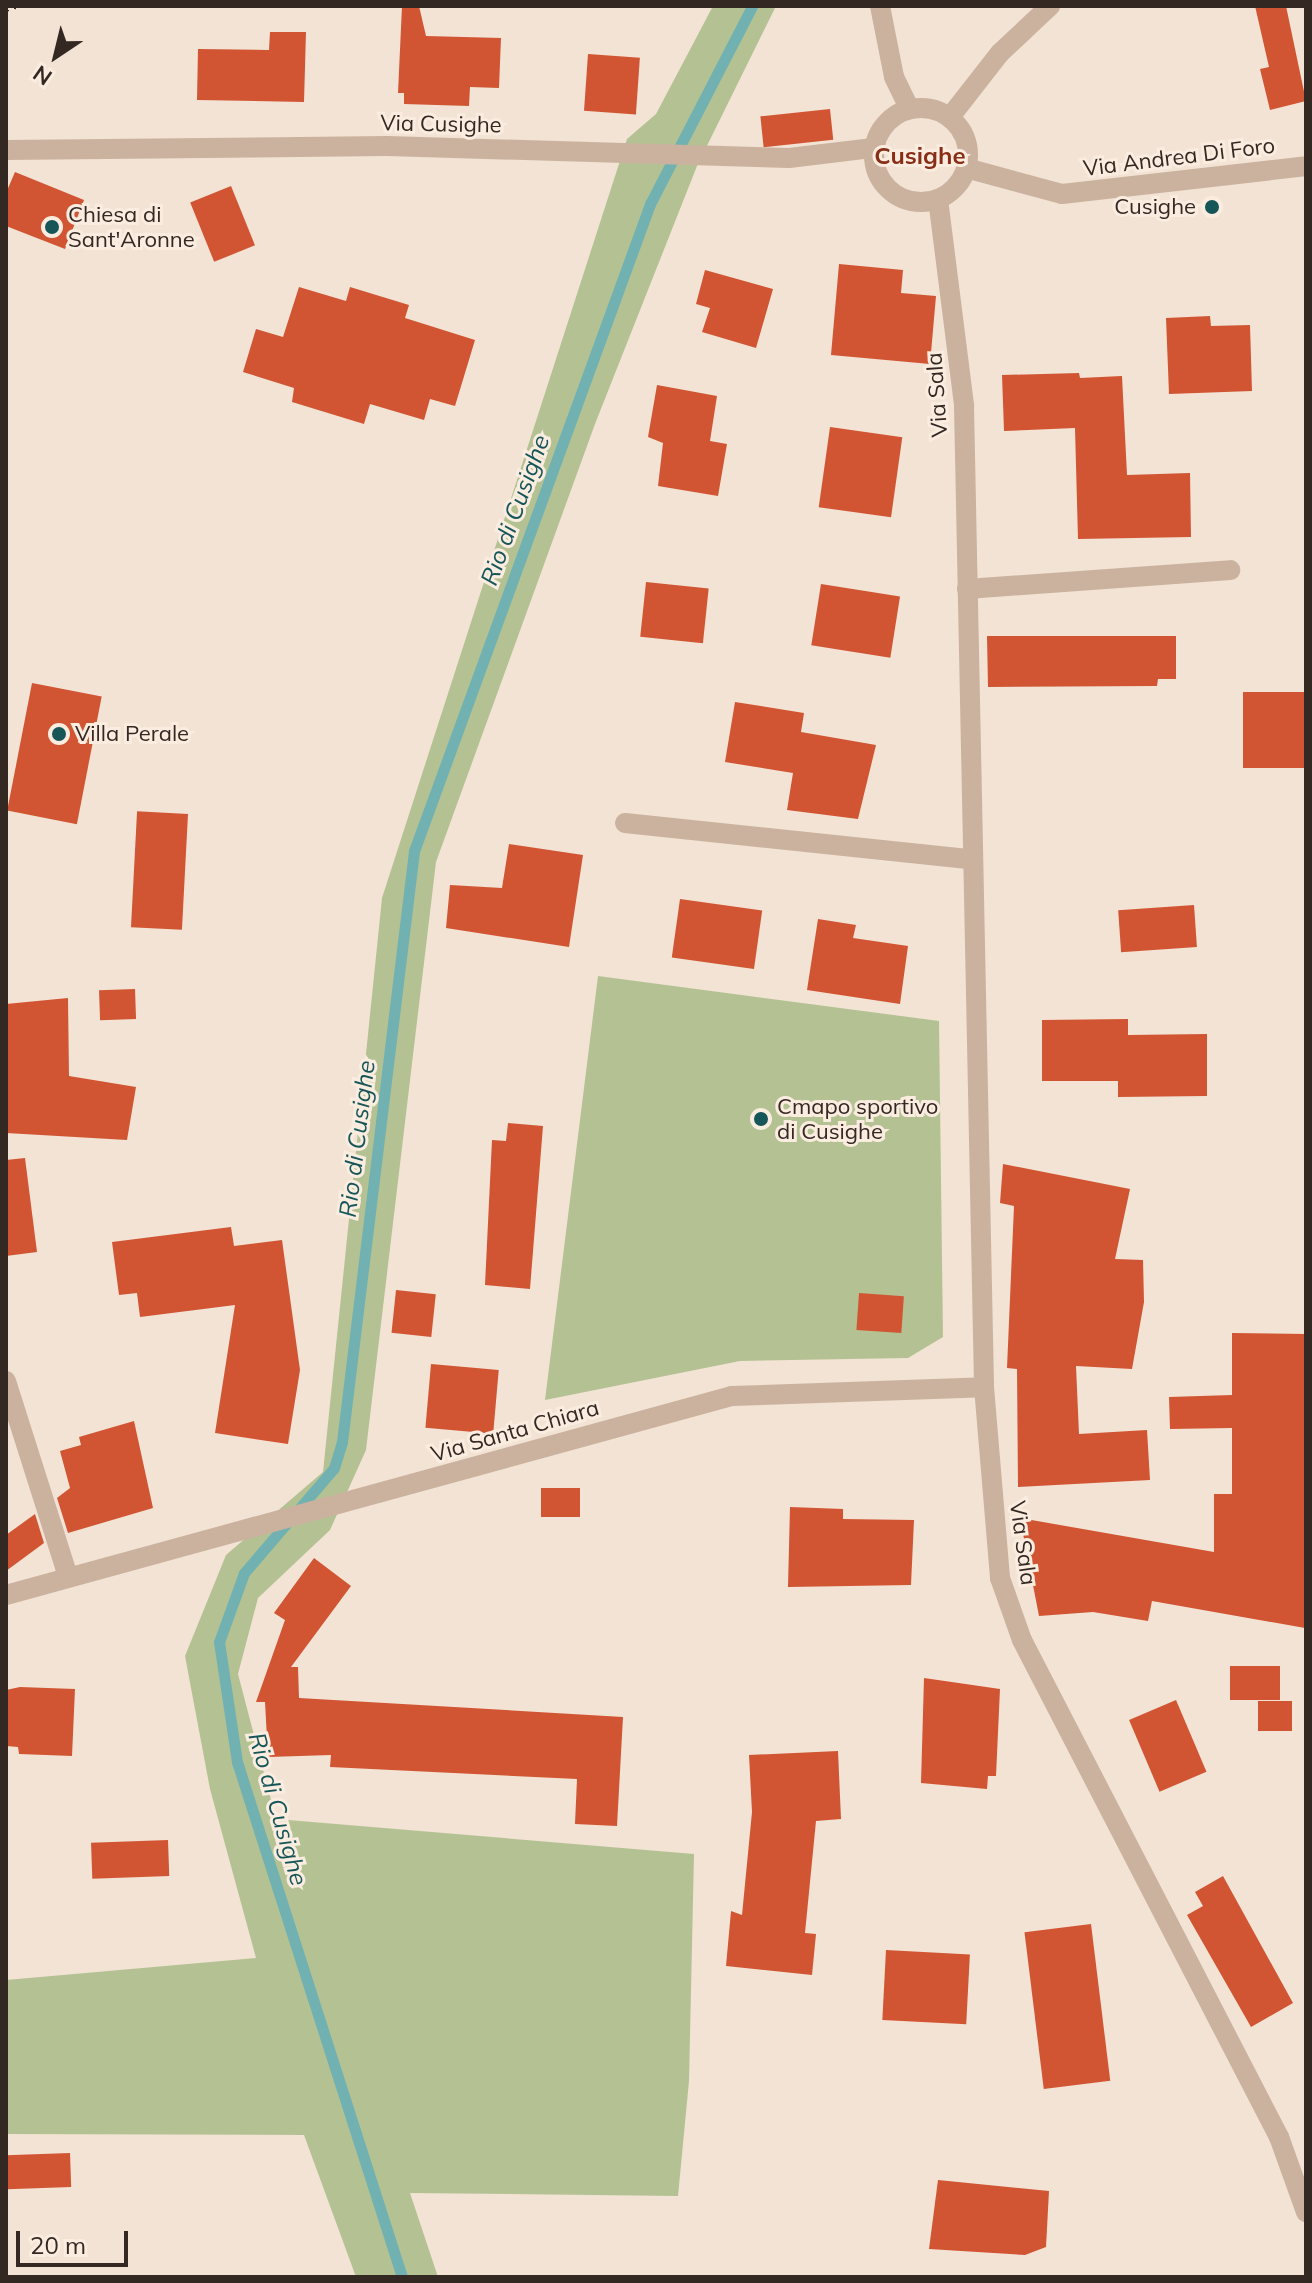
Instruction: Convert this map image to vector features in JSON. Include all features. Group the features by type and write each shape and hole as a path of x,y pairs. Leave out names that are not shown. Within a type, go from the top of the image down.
{"street":[{"path":"880,6 894,77 909,108"},
{"path":"950,117 1000,53 1050,6"},
{"path":"909,108 950,117 966,141 966,168 938,199 905,200 891,192 880,180 873,148 885,123 909,108"},
{"name":"Via Cusighe","path":"6,150 232,145 789,158 873,148"},
{"name":"Via Andrea Di Foro","path":"966,168 1062,194 1306,166"},
{"name":"Via Sala","path":"938,199 964,406 970,859 984,1387 995,1541 1009,1609 1279,2137 1306,2212"},
{"path":"967,589 1230,570"},
{"path":"625,823 970,859"},
{"path":"6,1381 68,1576"},
{"name":"Via Santa Chiara","path":"6,1595 251,1524 348,1504 732,1396 984,1387"}],"green space":[{"path":"713,6 776,6 697,166 595,424 436,862 366,1450 330,1530 258,1598 238,1674 276,1819 694,1854 689,2081 678,2196 410,2193 438,2277 356,2277 304,2135 6,2134 6,1980 256,1958 210,1789 185,1656 226,1555 323,1472 382,898 627,139 656,114"},
{"name":"Cmapo sportivo di Cusighe","path":"598,976 939,1021 943,1337 908,1358 740,1361 545,1400"}],"building":[{"path":"402,6 419,6 426,36 501,38 499,88 470,87 469,106 404,104 404,93 398,93"},
{"path":"1255,6 1286,6 1306,101 1270,110 1260,69 1269,67"},
{"path":"270,32 306,32 304,102 197,100 198,49 269,50"},
{"path":"588,54 640,58 636,114 584,111"},
{"path":"830,109 833,140 764,147 760,116"},
{"name":"Chiesa di Sant'Aronne","path":"15,172 84,200 65,249 6,226 6,193"},
{"path":"231,186 255,245 214,262 190,202"},
{"path":"839,264 903,270 901,293 936,296 930,364 831,355"},
{"path":"705,270 773,289 756,348 702,332 710,308 696,304"},
{"path":"299,287 346,301 350,287 409,305 405,318 475,340 455,406 430,399 424,420 370,404 364,424 292,402 294,388 243,372 256,329 283,337"},
{"path":"1210,316 1211,326 1250,325 1252,391 1169,394 1166,318"},
{"path":"1079,373 1080,378 1122,376 1127,475 1190,473 1191,537 1078,539 1075,428 1004,431 1002,375"},
{"path":"657,385 717,396 710,441 727,444 718,496 658,486 663,443 648,437"},
{"path":"830,427 902,437 891,517 819,507"},
{"path":"646,582 709,589 703,643 640,637"},
{"path":"821,584 900,597 890,658 811,645"},
{"path":"987,636 1176,636 1176,679 1158,679 1157,686 988,687"},
{"name":"Villa Perale","path":"32,683 102,697 77,824 7,811"},
{"path":"1243,692 1306,692 1306,768 1243,768"},
{"path":"735,702 804,713 801,732 876,745 858,819 787,810 793,773 725,762"},
{"path":"137,811 188,814 182,930 131,927"},
{"path":"509,844 583,855 569,947 446,928 450,885 502,888"},
{"path":"680,899 762,911 754,969 672,957"},
{"path":"1194,905 1197,947 1121,952 1118,910"},
{"path":"818,919 856,925 853,938 908,946 900,1004 807,990"},
{"path":"135,989 136,1019 100,1020 99,990"},
{"path":"68,998 69,1076 136,1087 127,1140 6,1133 6,1004"},
{"path":"1128,1019 1128,1035 1207,1034 1207,1096 1118,1097 1118,1081 1042,1081 1042,1020"},
{"path":"508,1123 543,1126 530,1289 485,1285 492,1140 506,1141"},
{"path":"25,1158 37,1252 6,1256 6,1160"},
{"path":"1003,1164 1130,1189 1115,1259 1143,1260 1144,1302 1132,1369 1076,1366 1079,1434 1147,1430 1150,1480 1018,1487 1017,1369 1007,1368 1014,1206 1000,1203"},
{"path":"231,1227 234,1246 282,1240 300,1370 288,1444 215,1433 235,1305 140,1317 137,1293 119,1295 112,1242"},
{"path":"396,1290 436,1294 431,1337 392,1333"},
{"path":"859,1293 904,1296 901,1333 856,1330"},
{"path":"1232,1333 1306,1334 1305,1628 1152,1601 1148,1621 1093,1612 1039,1616 1020,1518 1214,1552 1214,1494 1232,1494 1232,1428 1170,1429 1169,1397 1232,1395"},
{"path":"431,1364 499,1370 493,1434 425,1428"},
{"path":"134,1421 153,1508 68,1533 57,1498 70,1488 60,1451 81,1445 79,1437"},
{"path":"541,1488 580,1488 580,1517 541,1517"},
{"path":"790,1507 843,1509 843,1519 914,1520 911,1585 788,1587"},
{"path":"35,1514 44,1543 6,1571 6,1535"},
{"path":"314,1558 351,1586 291,1667 298,1667 299,1698 623,1717 617,1826 575,1824 577,1779 330,1767 331,1755 268,1757 265,1702 256,1702 285,1620 274,1613"},
{"path":"1230,1666 1280,1666 1280,1700 1230,1700"},
{"path":"924,1678 1000,1689 996,1776 988,1776 987,1789 921,1783"},
{"path":"20,1687 75,1689 72,1756 19,1754 18,1747 6,1746 6,1690"},
{"path":"1176,1700 1206,1772 1160,1792 1129,1720"},
{"path":"1258,1701 1292,1701 1292,1731 1258,1731"},
{"path":"838,1751 841,1819 816,1821 805,1933 816,1934 812,1975 726,1966 731,1911 742,1915 752,1812 749,1755"},
{"path":"168,1840 169,1876 92,1879 91,1843"},
{"path":"1223,1876 1293,2003 1251,2027 1187,1915 1203,1906 1195,1892"},
{"path":"1091,1924 1110,2081 1044,2089 1024,1932"},
{"path":"886,1950 970,1954 966,2024 882,2020"},
{"path":"70,2153 71,2187 7,2189 6,2155"},
{"path":"938,2180 1049,2191 1046,2247 1025,2255 929,2249"}],"waterway":[{"name":"Rio di Cusighe","path":"402,2277 237,1762 219,1642 244,1573 334,1468 342,1442 414,851 650,204 752,6"}],"railway":[{"path":"6,9 16,6"}],"place":[{"name":"Cusighe","path":"1212,207"},
{"name":"Chiesa di Sant'Aronne","path":"52,227"},
{"name":"Villa Perale","path":"59,734"},
{"name":"Cmapo sportivo di Cusighe","path":"761,1119"}],"district":[{"name":"Cusighe","path":"920,156"}]}
